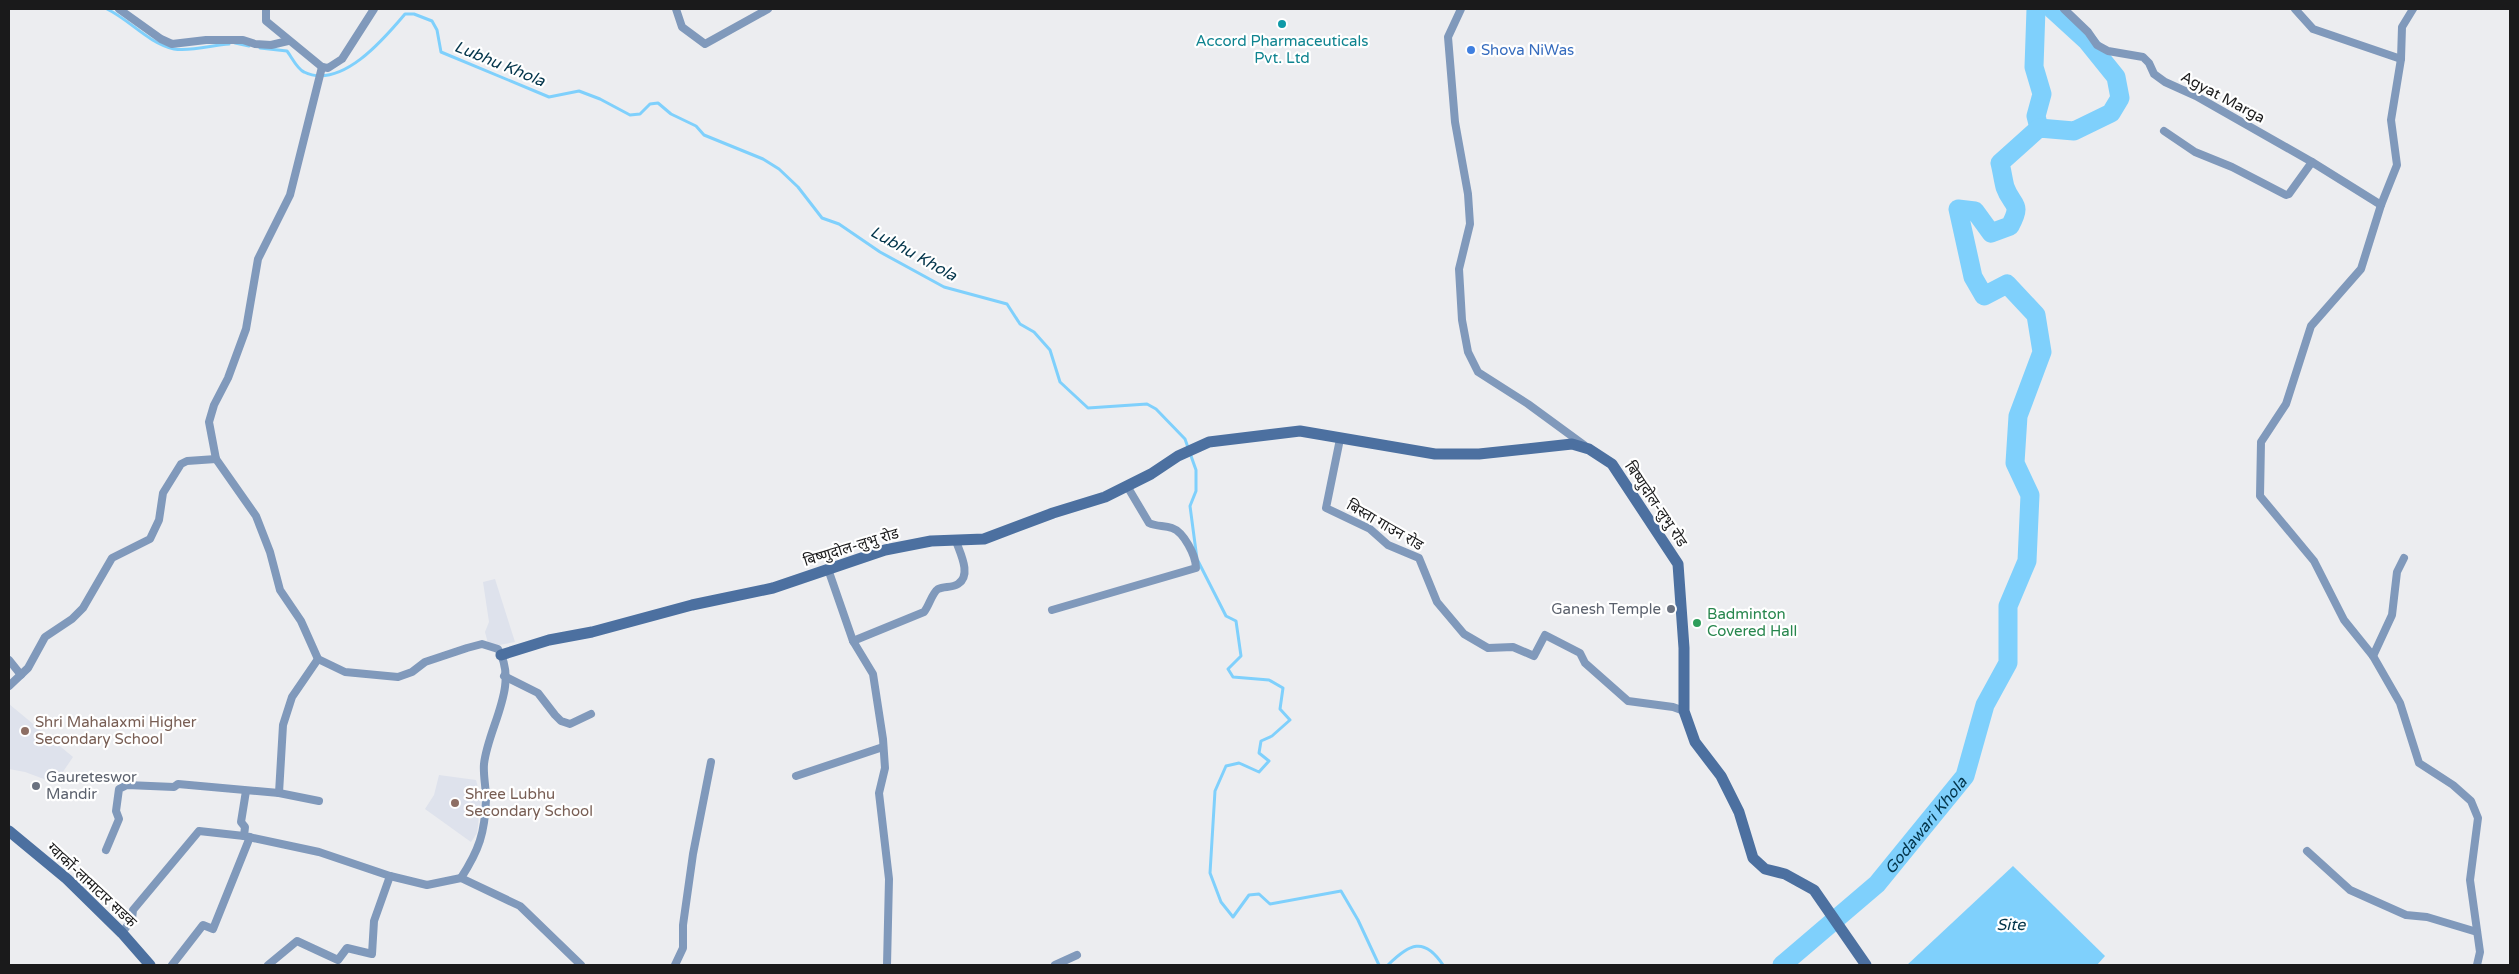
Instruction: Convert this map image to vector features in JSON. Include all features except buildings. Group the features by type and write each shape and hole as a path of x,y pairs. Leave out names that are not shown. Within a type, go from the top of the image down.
{"street":[{"path":"119,9 161,39 172,44 206,40 243,40 255,44 271,45 288,41"},
{"path":"266,9 266,21 321,70"},
{"path":"321,70 333,66 342,59 374,9"},
{"path":"676,9 682,27 705,44 768,9"},
{"path":"1461,9 1448,37 1448,49 1455,122 1468,194 1470,224 1459,269 1462,320 1468,352 1478,372 1528,404 1589,449"},
{"name":"Agyat Marga","path":"2064,9 2088,32 2097,45 2108,51 2143,57 2149,63 2154,74 2165,82 2196,96 2312,162 2381,205"},
{"path":"2294,9 2313,29 2402,59"},
{"path":"2413,9 2402,27 2402,59 2390,120 2396,165 2361,269 2311,326 2286,404 2261,442 2260,496 2314,561 2344,620 2373,656 2400,703 2419,763 2453,785 2471,801 2478,818 2470,880 2480,952 2476,965"},
{"path":"321,70 290,195 258,259 246,329 228,378 210,415 210,430 216,459 256,516 270,552 280,590 301,621 318,660 345,672 398,677 412,672 425,662 482,644 498,649 501,655 504,676 504,697 492,731 484,765 486,799 482,834 477,853 461,878"},
{"path":"2164,131 2195,152 2232,167 2286,196 2312,162"},
{"name":"बिष्णुदोल-लुभु रोड","path":"501,655 549,640 592,632 692,605 773,588 885,550 931,541 984,539 1053,513 1105,497 1151,474 1178,456 1209,442 1300,431 1435,454 1480,454 1572,444 1589,449 1612,464 1678,564 1684,648 1684,711 1696,742 1721,776 1739,812 1753,858 1765,869 1784,874 1815,892 1866,965"},
{"name":"बिस्ता गाउन रोड","path":"1340,439 1326,508 1370,529 1388,545 1419,558 1437,602 1464,634 1488,648 1513,647 1534,656 1545,635 1580,653 1585,663 1628,701 1673,707 1684,711"},
{"path":"9,686 28,668 45,637 72,619 83,608 112,558 150,539 159,520 163,493 181,464 188,461 216,459"},
{"path":"1052,610 1196,568 1196,563 1181,532 1171,527 1155,526 1149,523 1127,486"},
{"path":"853,641 924,612 931,603 932,595 938,589 957,584 964,578 965,569 956,541"},
{"path":"2373,656 2392,614 2397,572 2404,558"},
{"path":"828,569 853,641 873,674 885,768 879,793 889,879 887,965"},
{"path":"9,660 21,675"},
{"path":"278,793 283,725 292,697 318,660"},
{"path":"504,676 538,693 561,721 570,724 591,714"},
{"path":"796,776 883,747"},
{"path":"675,965 683,948 682,925 693,854 712,762"},
{"path":"106,850 119,819 116,811 119,789 127,785 174,787 178,784 278,793 319,801"},
{"path":"172,965 203,925 212,930 247,837 245,827 241,822 246,791"},
{"name":"ग्वार्को-लामाटार सडक","path":"9,831 67,879 122,932 150,965"},
{"path":"122,932 132,920 133,910 199,831 247,837 319,852 390,876 427,884 461,878 520,906 581,965"},
{"path":"2308,851 2350,890 2406,915 2427,917 2477,932"},
{"path":"268,965 297,941 338,960 347,948 372,954 374,921 390,876"},
{"path":"1055,965 1076,954"}],"shaded area":[{"path":"495,579 515,642 489,647 485,632 489,622 483,582"},
{"name":"Shri Mahalaxmi Higher Secondary School","path":"9,704 73,757 58,779 52,782 25,772 9,769"},
{"name":"Shree Lubhu Secondary School","path":"439,775 476,780 481,798 477,833 471,842 425,809 434,795"}],"water":[{"name":"Site","path":"2013,866 2105,956 2097,965 1907,965"}],"waterway":[{"name":"Lubhu Khola","path":"107,9 124,19 147,37 174,49 194,49 229,44"},
{"path":"2036,9 2034,67 2042,94 2036,116 2039,128"},
{"name":"Godawari Khola","path":"1782,965 1877,884 1965,776 1985,705 2008,663 2008,606 2027,561 2030,495 2015,463 2018,416 2042,352 2036,315 2007,284 1984,296 1973,277 1958,209 1975,211 1991,233 2010,226 2016,213 2016,208 2005,187 2000,163 2039,128 2074,131 2111,113 2120,98 2116,77 2087,41 2052,9"},
{"name":"Lubhu Khola","path":"260,48 287,51 304,72 318,76 332,74 347,68 374,48 405,14 414,14 432,21 437,30 441,52 549,97 579,91 600,99 630,115 640,114 650,104 658,103 671,114 696,126 704,135 763,159 779,169 798,187 822,218 839,224 880,252 944,287 1007,304 1020,324 1034,332 1050,350 1060,382 1088,408 1147,404 1156,409 1185,439 1196,470 1196,491 1190,506 1197,559 1226,616 1236,621 1241,656 1228,669 1233,677 1269,680 1283,688 1280,709 1290,720 1272,736 1261,741 1259,753 1269,761 1259,772 1239,763 1226,766 1215,791 1210,873 1221,902 1233,917 1249,895 1259,894 1270,904 1341,891 1358,920 1379,965"},
{"name":"Lubhu Khola","path":"235,43 249,46"},
{"name":"Lubhu Khola","path":"1388,965 1403,952 1416,946 1429,950 1443,965"}],"place":[{"name":"Accord Pharmaceuticals Pvt. Ltd","path":"1282,24"},
{"name":"Shova NiWas","path":"1471,50"},
{"name":"Ganesh Temple","path":"1671,609"},
{"name":"Badminton Covered Hall","path":"1697,623"},
{"name":"Shri Mahalaxmi Higher Secondary School","path":"25,731"},
{"name":"Gaureteswor Mandir","path":"36,786"},
{"name":"Shree Lubhu Secondary School","path":"455,803"}]}
